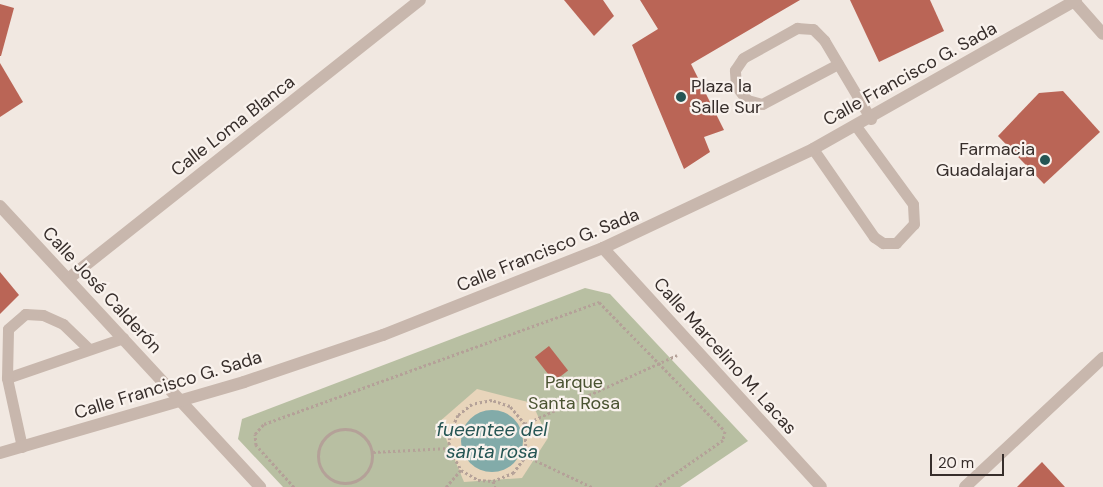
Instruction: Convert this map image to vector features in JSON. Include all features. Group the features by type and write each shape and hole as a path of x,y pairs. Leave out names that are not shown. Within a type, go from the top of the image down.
{"street":[{"name":"Calle Loma Blanca","path":"68,279 416,1"},
{"path":"1074,1 1103,34"},
{"name":"Calle Francisco G. Sada","path":"0,453 181,400 383,334 603,248 813,149 871,119 1074,1"},
{"name":"Calle José Calderón","path":"0,206 260,487"},
{"name":"Calle Marcelino M. Lacas","path":"603,248 821,487"},
{"path":"965,487 1103,358"}],"lane":[{"path":"838,64 762,104 747,100 736,86 735,70 743,58 797,28 813,29 838,64 871,119"},
{"path":"813,149 874,236 883,243 896,243 914,224 913,204 856,126"},
{"path":"22,447 7,378 8,330 25,314 43,315 63,324 90,349"},
{"path":"7,378 123,338"}],"path":[{"path":"294,487 256,445 255,434 264,424 591,302 606,306 662,363 725,436 656,487"},
{"path":"526,424 694,347"},
{"path":"492,400 510,406 526,424 526,456 513,473 493,481 478,480 461,470 449,448 450,432 458,415 472,404 492,400"},
{"path":"351,428 368,439 373,452 364,476 353,485 333,481 320,468 318,449 323,438 351,428"},
{"path":"373,452 449,448"},
{"path":"526,456 592,487"},
{"path":"446,487 461,470"},
{"path":"493,481 495,487"}],"green space":[{"name":"Parque Santa Rosa","path":"585,288 610,294 748,441 680,487 283,487 238,439 242,419"}],"sand":[{"path":"477,389 532,403 548,438 522,478 464,482 439,422"}],"water":[{"name":"fueentee del santa rosa","path":"492,410 504,413 514,419 520,429 523,441 520,453 514,463 504,469 492,472 480,469 470,463 464,453 461,441 464,429 470,419 480,413"}],"building":[{"path":"564,0 603,0 614,16 594,36"},
{"name":"Plaza la Salle Sur","path":"640,0 800,0 691,64 724,130 704,137 710,152 684,169 632,45 658,29"},
{"path":"850,0 930,0 944,31 879,62"},
{"path":"0,4 14,8 1,56 0,56"},
{"path":"0,63 23,102 0,117"},
{"name":"Farmacia Guadalajara","path":"1063,91 1100,132 1044,184 998,136 1039,93"},
{"path":"0,272 19,295 0,314"},
{"path":"549,346 568,370 554,382 535,357"},
{"path":"1042,462 1065,487 1017,487"}],"place":[{"name":"Plaza la Salle Sur","path":"681,97"},
{"name":"Farmacia Guadalajara","path":"1045,160"}]}
